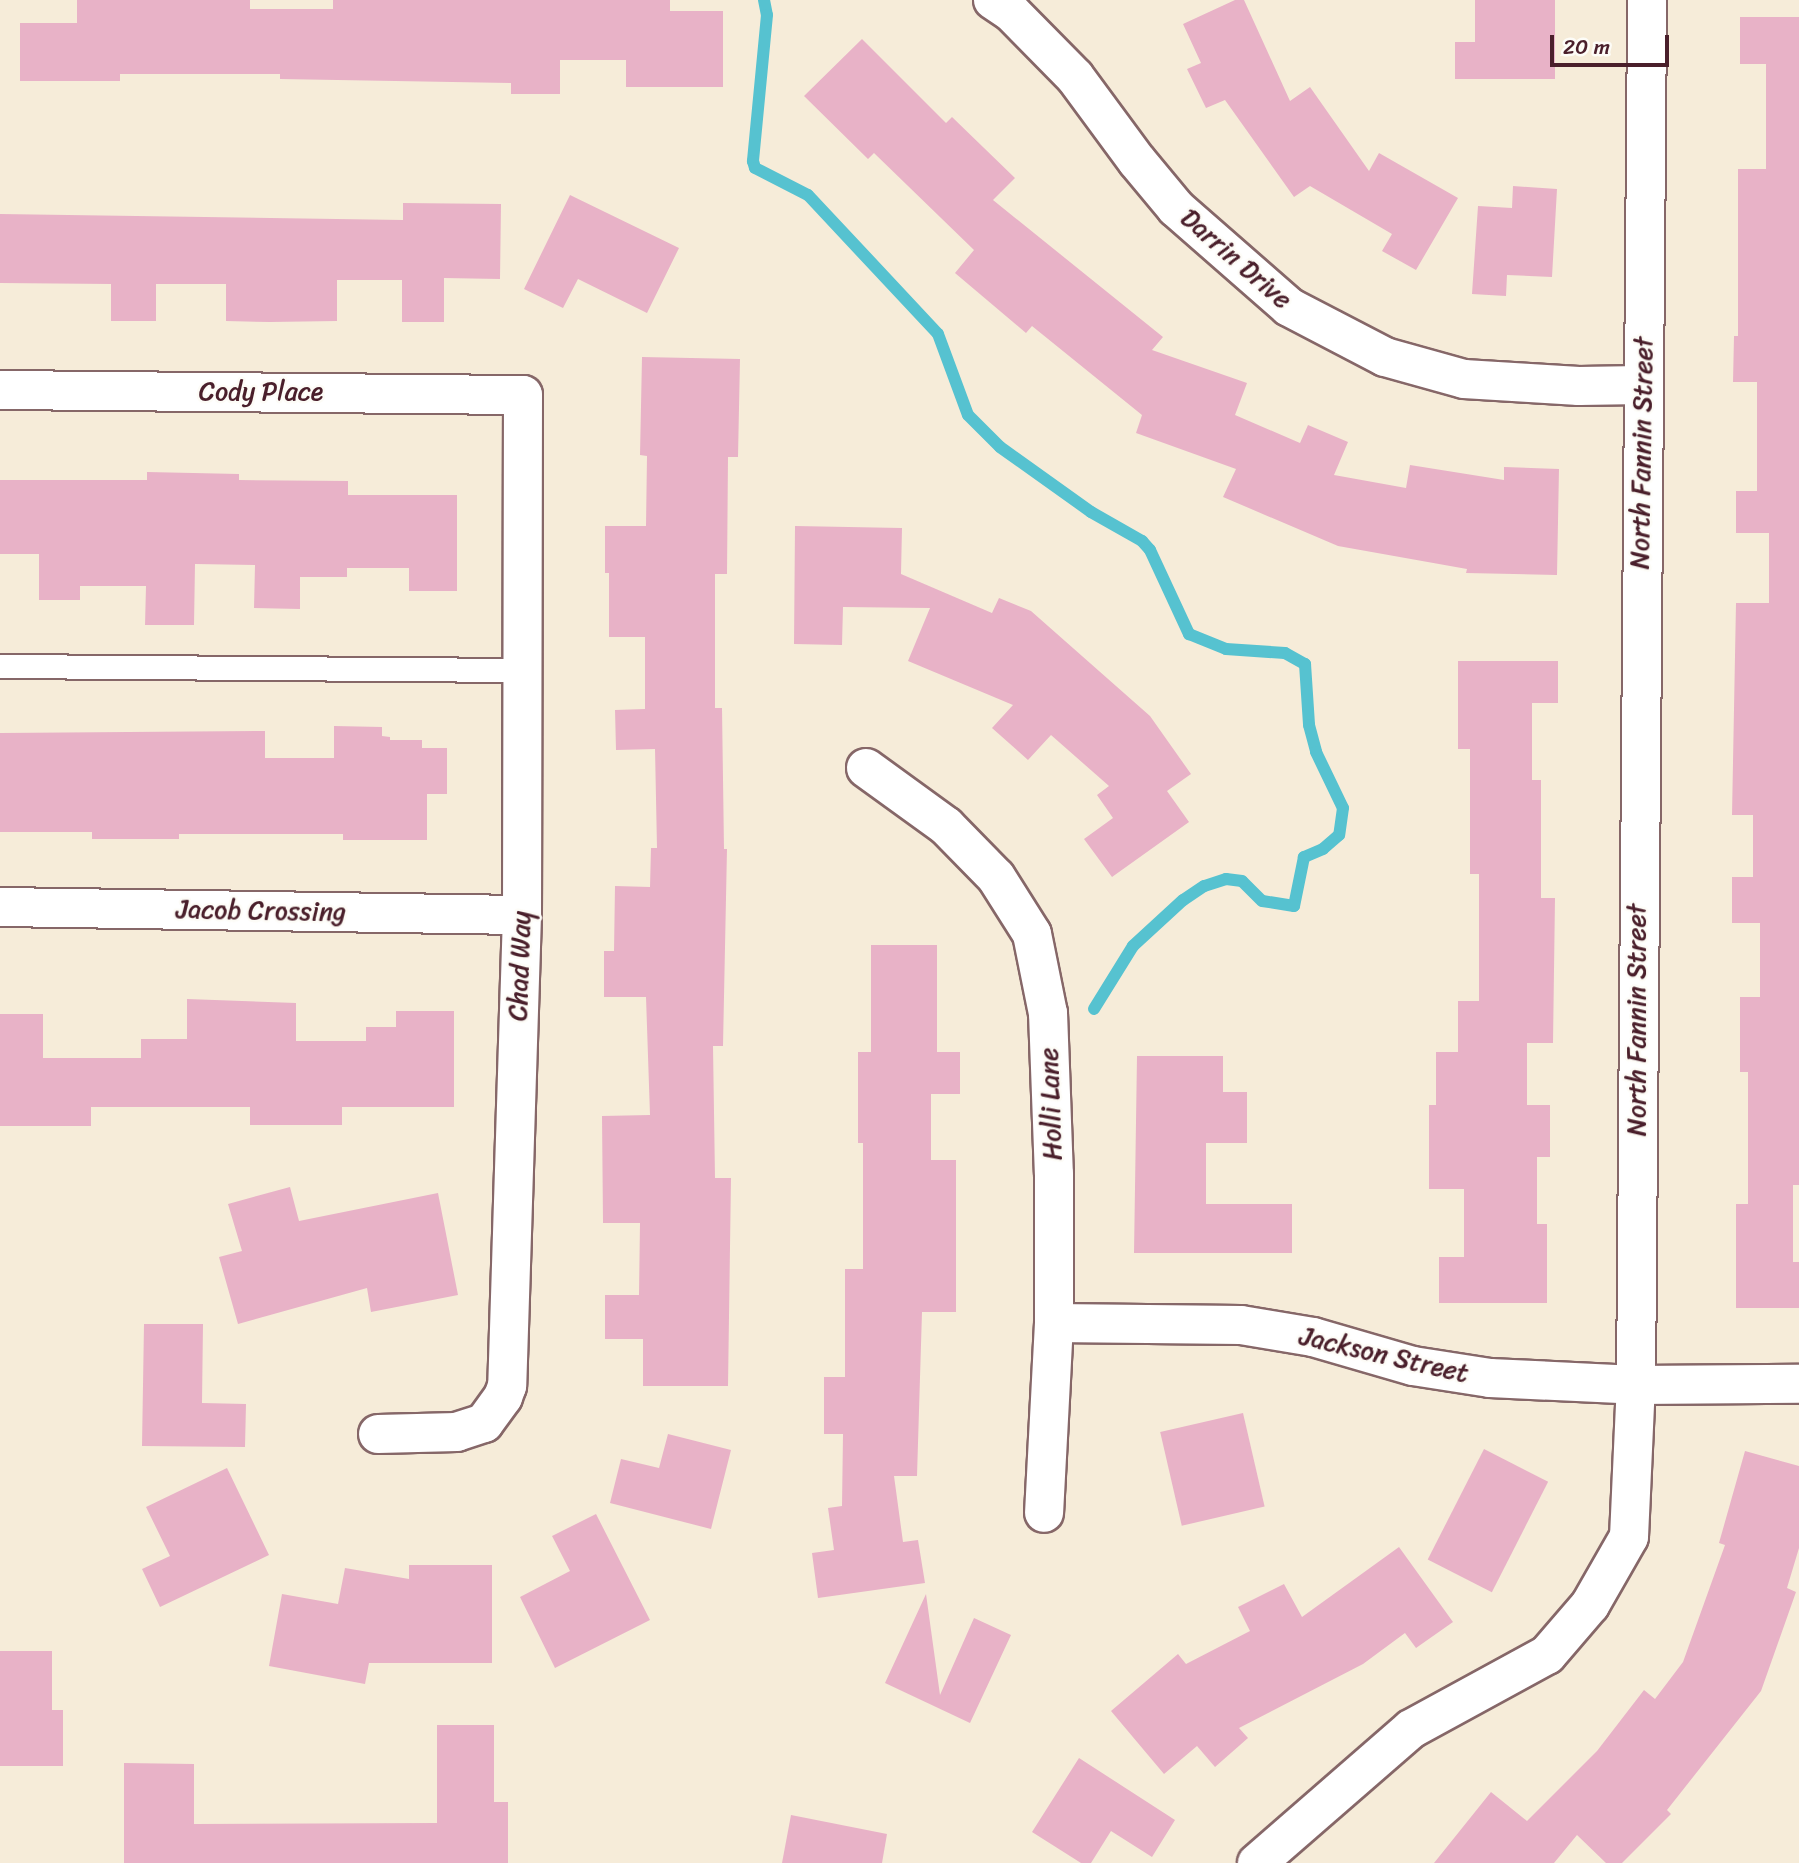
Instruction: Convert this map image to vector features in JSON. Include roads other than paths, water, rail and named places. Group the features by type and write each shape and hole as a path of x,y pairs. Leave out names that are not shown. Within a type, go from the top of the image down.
{"street":[{"name":"North Fannin Street","path":"1257,1863 1411,1729 1547,1655 1590,1605 1629,1537 1636,1384 1647,0"},
{"name":"Darrin Drive","path":"1008,4 1075,77 1137,161 1176,208 1289,307 1385,357 1464,379 1579,386 1642,385"},
{"name":"Cody Place","path":"0,390 523,394"},
{"name":"Chad Way","path":"378,1434 457,1432 484,1423 503,1397 507,1386 522,915 523,394"},
{"name":"Holli Lane","path":"866,768 946,826 996,877 1032,934 1048,1013 1054,1174 1054,1323 1044,1513"},
{"name":"Jacob Crossing","path":"0,907 522,915"},
{"name":"Jackson Street","path":"1054,1323 1241,1325 1313,1337 1413,1366 1464,1374 1636,1384 1799,1384"}],"lane":[{"path":"0,666 523,670"}],"waterway":[{"path":"764,0 767,15 753,161 755,168 808,195 938,334 968,415 1000,447 1091,512 1142,541 1150,550 1189,634 1226,649 1285,653 1305,664 1309,725 1316,752 1343,808 1339,835 1323,849 1304,857 1294,906 1262,901 1242,881 1226,879 1204,886 1183,900 1133,946 1094,1009"}]}
